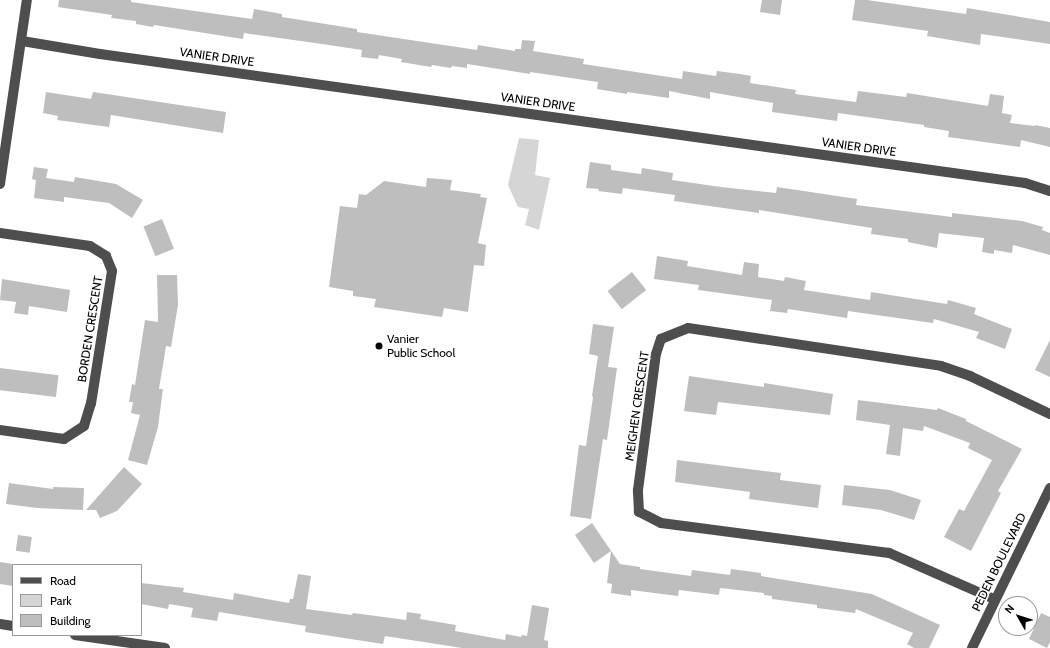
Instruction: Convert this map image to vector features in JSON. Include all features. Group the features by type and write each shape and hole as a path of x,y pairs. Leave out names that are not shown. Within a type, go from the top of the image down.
{"street":[{"path":"0,184 27,0"},
{"name":"VANIER DRIVE","path":"22,41 108,55 1025,183 1050,191"},
{"name":"BORDEN CRESCENT","path":"0,233 90,246 106,256 112,271 91,403 84,426 64,439 0,430"},
{"name":"MEIGHEN CRESCENT","path":"994,599 889,553 661,524 639,512 638,490 656,354 661,339 688,328 934,365 970,376 1050,414"},
{"name":"PEDEN BOULEVARD","path":"972,648 994,599 1050,488"},
{"path":"0,624 12,626"},
{"path":"81,636 165,648"}],"green space":[{"path":"519,138 539,140 535,175 550,178 539,230 525,225 529,209 518,207 508,185"}],"building":[{"path":"59,0 131,0 131,2 252,19 254,9 282,14 282,17 357,29 357,32 477,50 478,45 515,51 515,49 521,49 522,40 535,41 533,51 584,59 583,64 682,79 683,71 716,76 717,71 740,74 751,76 750,83 796,90 795,94 856,102 858,91 906,97 907,93 988,106 990,94 1004,96 1002,113 1012,115 1010,123 1050,128 1050,147 1021,140 1020,147 948,137 949,131 924,127 924,125 838,113 837,121 772,112 773,103 710,92 710,99 669,91 669,98 627,92 627,94 597,89 598,82 530,72 530,74 467,64 467,68 452,66 451,68 432,65 431,67 401,62 402,59 379,55 378,59 361,57 362,50 315,43 244,33 243,39 154,25 153,27 136,24 136,21 111,18 112,15 58,7"},
{"path":"762,0 782,0 780,15 760,12"},
{"path":"855,0 867,0 966,14 967,8 1050,22 1050,44 981,34 980,45 927,36 928,31 852,20"},
{"path":"46,92 91,99 93,92 226,112 223,133 111,115 109,127 57,120 58,116 43,113"},
{"path":"590,162 611,165 611,170 641,174 642,168 673,173 672,180 721,187 776,193 777,187 857,199 856,205 952,217 952,213 1022,221 1043,227 1042,230 1050,233 1050,255 1013,245 1012,253 994,250 994,254 982,252 984,238 939,233 937,248 908,242 908,239 871,234 872,228 759,210 759,213 674,201 675,195 623,188 622,194 598,191 599,189 586,188"},
{"path":"34,167 48,169 46,178 74,182 75,177 116,184 143,200 132,218 109,203 64,197 64,202 34,198 36,180 32,179"},
{"path":"427,178 452,180 450,190 481,194 480,197 487,198 478,243 486,245 484,266 474,265 468,312 444,308 442,317 374,307 376,299 353,296 353,291 329,287 340,206 357,208 359,194 366,195 384,181 426,187"},
{"path":"162,219 174,249 155,256 143,226"},
{"path":"657,256 688,261 687,266 742,275 744,262 759,264 758,277 784,281 785,277 806,281 804,290 870,300 871,292 947,304 948,300 976,308 974,314 1012,329 1005,349 976,338 979,332 934,319 933,323 848,311 847,318 788,309 787,313 770,311 772,300 698,290 699,285 654,279"},
{"path":"632,272 646,290 622,309 608,291"},
{"path":"157,275 177,275 178,305 171,347 166,346 159,389 163,389 158,427 147,465 128,460 140,415 131,413 133,402 129,402 132,384 135,385 145,320 158,322"},
{"path":"2,279 70,290 67,312 29,306 28,315 14,313 16,302 0,300"},
{"path":"593,324 614,327 608,367 617,368 607,440 603,439 591,519 570,516 579,445 586,446 598,356 589,354"},
{"path":"1050,340 1050,377 1035,370"},
{"path":"0,368 59,375 56,397 0,390"},
{"path":"689,376 764,387 764,383 833,394 830,415 718,402 716,415 684,411"},
{"path":"858,400 937,410 938,408 966,419 966,421 1022,449 998,491 1001,493 971,551 944,537 959,509 964,511 992,460 968,448 970,443 924,426 923,431 903,428 900,456 886,454 890,425 856,420"},
{"path":"677,460 781,473 780,480 821,485 818,508 749,499 750,492 675,482"},
{"path":"124,467 142,484 117,511 100,518 96,510 86,510"},
{"path":"9,483 53,489 53,487 84,488 83,510 37,508 6,504"},
{"path":"844,485 890,490 921,500 914,520 881,510 842,505"},
{"path":"592,523 620,564 640,567 640,569 691,576 692,570 730,575 731,569 761,573 761,576 872,594 940,625 929,648 914,648 907,644 913,633 856,609 855,613 817,608 817,605 772,599 772,596 764,595 764,593 720,588 719,595 679,590 678,596 631,590 631,596 611,593 612,584 607,583 611,551 594,563 575,535"},
{"path":"18,535 32,537 30,553 16,551"},
{"path":"0,562 13,564 12,586 0,584"},
{"path":"298,574 311,576 306,609 406,620 407,612 421,614 420,619 456,625 455,631 505,640 506,634 521,637 522,635 527,636 532,605 549,608 544,640 548,641 548,648 462,648 385,636 383,644 305,632 306,626 219,612 217,621 191,617 193,608 169,604 168,609 142,604 142,583 184,588 183,592 233,600 234,593 289,603 290,599 293,599"},
{"path":"1041,613 1050,617 1050,642 1047,648 1029,639 1030,636 1038,636 1038,620"}],"place":[{"name":"Vanier Public School","path":"379,346"}]}
